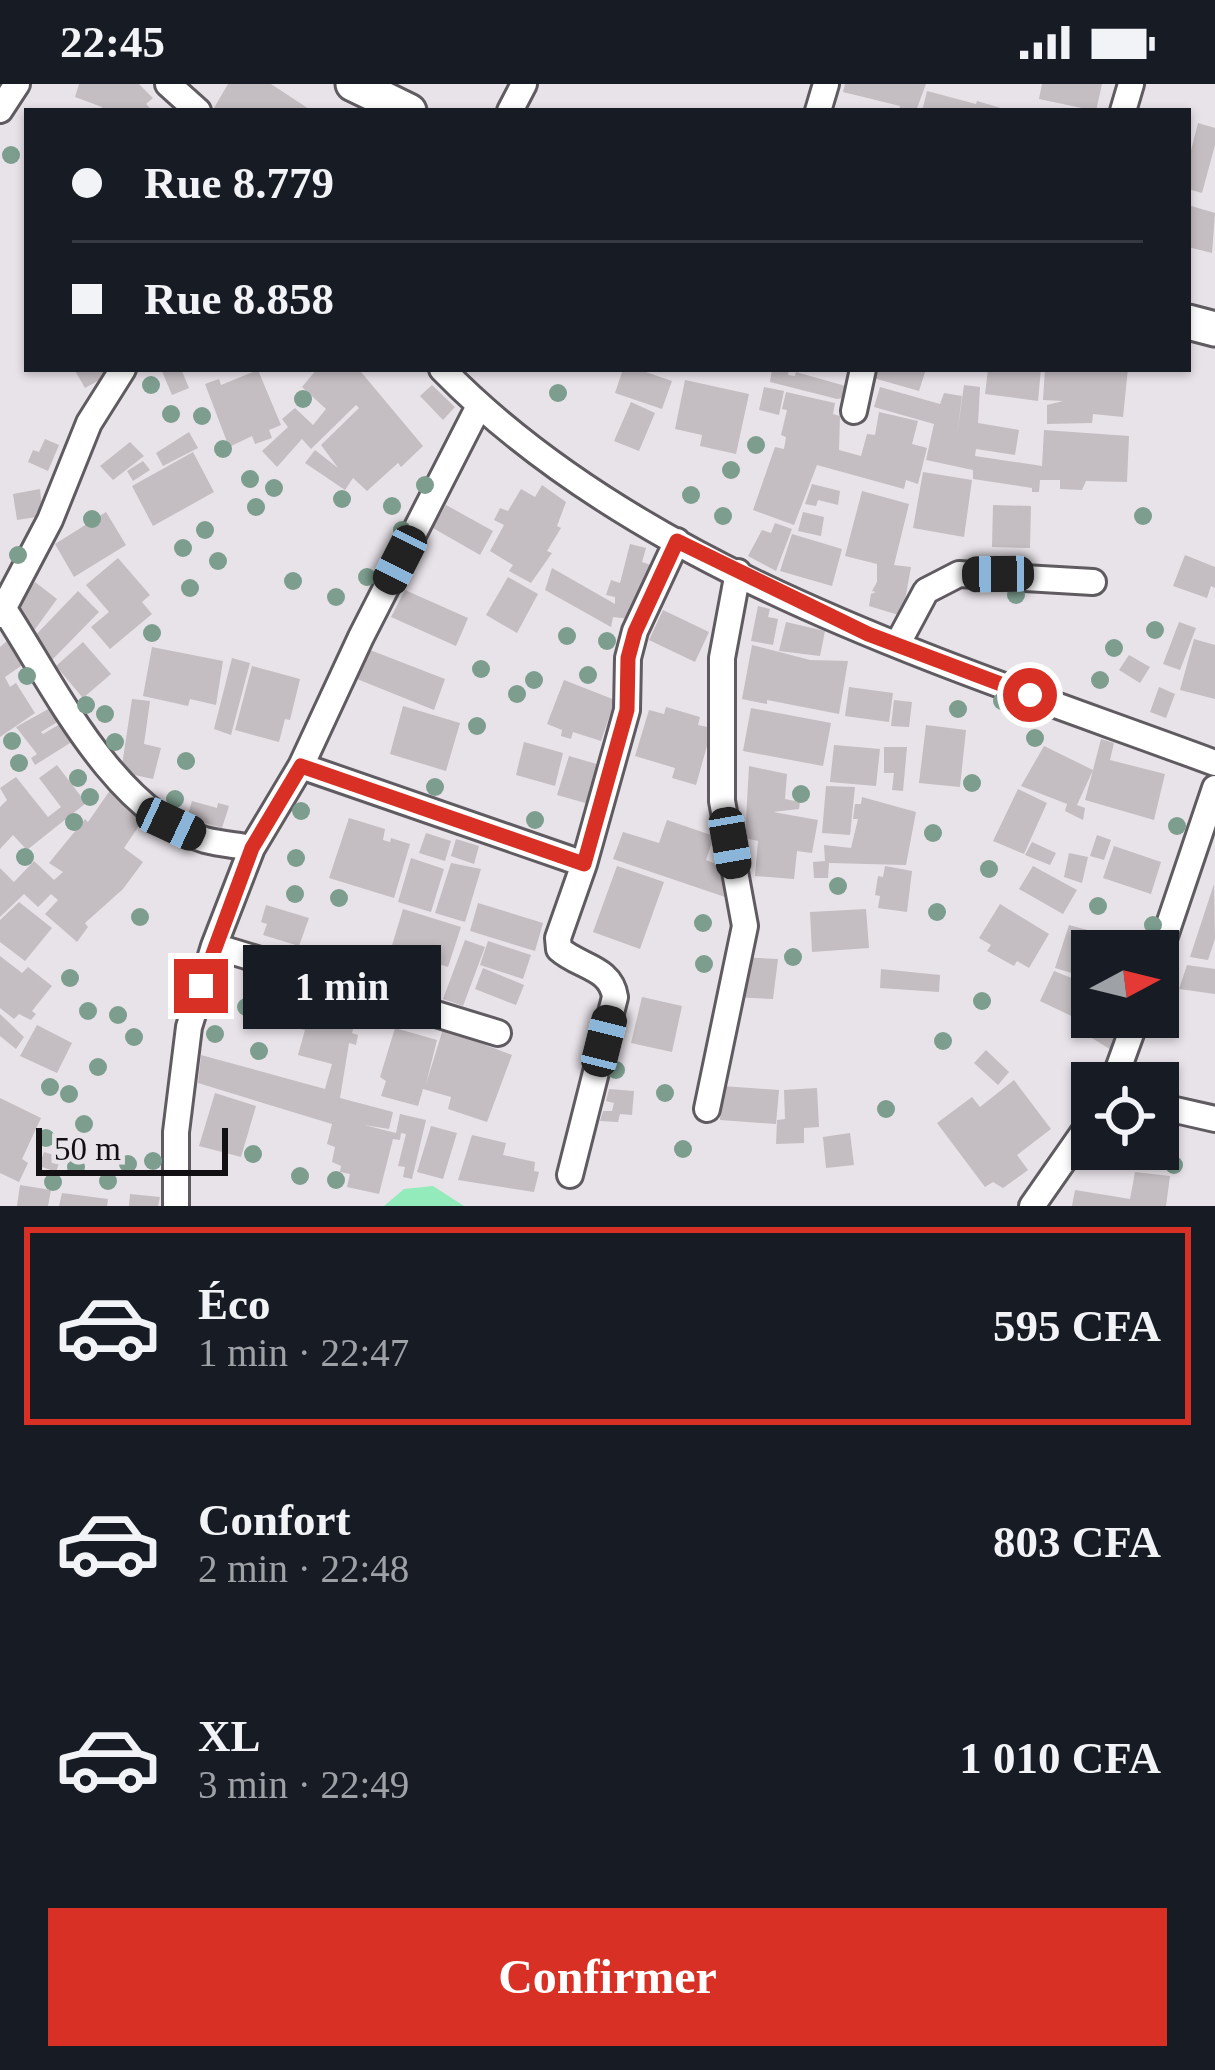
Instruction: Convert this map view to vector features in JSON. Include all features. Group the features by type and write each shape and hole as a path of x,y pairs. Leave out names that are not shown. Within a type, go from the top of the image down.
{"main road":[{"path":"353,84 403,108"}],"street":[{"path":"0,110 17,84"},
{"path":"168,84 194,108"},
{"path":"121,372 88,423 50,520 2,612 106,766 129,789 171,824 204,840 252,848"},
{"path":"445,372 527,447 677,541 738,572 897,645 1215,763"},
{"path":"854,411 862,372"},
{"path":"176,1206 176,1132 189,1027 214,946 252,848 301,766 478,406"},
{"path":"570,1174 615,997 613,982 559,949 558,938 627,710 632,644 677,541"},
{"path":"707,1109 745,926 722,801 722,658 738,572"},
{"path":"897,645 926,591 959,574 1093,582"},
{"path":"301,766 584,864"},
{"path":"1167,930 1215,788"},
{"path":"214,946 498,1033"},
{"path":"1179,1111 1215,1119"},
{"path":"1032,1206 1071,1150"}],"green space":[{"path":"433,1186 464,1206 384,1206 404,1189"}],"building":[{"path":"79,84 139,84 153,98 146,104 150,108 102,108 75,97"},
{"path":"228,84 271,84 307,108 214,108"},
{"path":"845,84 926,84 917,108 900,108 843,92"},
{"path":"1042,84 1102,84 1097,108 1039,99"},
{"path":"927,91 1001,108 923,108"},
{"path":"1198,123 1215,128 1202,193 1191,190 1191,150"},
{"path":"1191,206 1215,213 1212,253 1191,248"},
{"path":"76,372 108,372 103,378 85,388"},
{"path":"162,372 182,372 189,388 172,395"},
{"path":"259,372 281,425 269,430 272,438 255,444 252,436 229,447 205,384 219,379 221,385"},
{"path":"314,372 361,372 423,446 367,491 353,478 345,490 305,463 315,450 338,468 321,445 359,408 356,405 311,449 302,439 277,467 262,451 288,427 282,419 295,408 313,425 326,409 302,387"},
{"path":"622,372 646,372 672,381 662,409 615,393"},
{"path":"772,372 795,376 796,372 849,387 848,397 837,399 770,382"},
{"path":"871,372 925,372 919,391 870,377"},
{"path":"988,372 1041,372 1038,401 985,394"},
{"path":"1045,372 1128,372 1123,417 1093,414 1092,423 1047,424 1047,405 1063,401 1043,400"},
{"path":"685,380 749,394 736,454 700,446 702,435 675,429"},
{"path":"432,385 455,407 443,420 420,396"},
{"path":"964,385 980,387 978,423 1019,430 1015,455 976,449 975,456 1042,466 1044,430 1129,436 1127,482 1086,481 1082,490 1060,489 1060,480 1040,480 1039,492 1032,492 1032,488 973,479 973,470 926,460 934,424 874,407 880,387 940,404 944,393 962,396 957,435"},
{"path":"764,387 784,391 779,415 759,410"},
{"path":"786,392 835,403 833,414 840,416 839,450 861,456 867,434 875,435 879,412 918,421 912,444 927,448 918,484 906,480 904,489 817,465 794,525 753,510 775,447 784,449"},
{"path":"631,402 655,413 639,451 614,441"},
{"path":"189,432 198,448 163,466 156,453"},
{"path":"45,439 59,445 48,471 28,462"},
{"path":"130,442 144,456 113,480 100,466"},
{"path":"193,452 214,492 153,526 132,486"},
{"path":"143,461 150,470 133,481 127,471"},
{"path":"923,472 972,480 964,537 913,528"},
{"path":"812,484 840,491 838,505 818,500 816,506 805,504"},
{"path":"542,485 566,502 557,526 561,528 547,551 552,553 531,583 509,571 513,565 490,551 504,525 494,520 500,508 508,511 521,489 535,497"},
{"path":"40,489 43,516 17,520 13,494"},
{"path":"862,491 909,504 894,565 911,567 902,616 869,606 876,592 872,591 877,564 845,556"},
{"path":"446,505 493,531 480,555 433,528"},
{"path":"993,505 1031,506 1030,548 992,547"},
{"path":"106,512 126,545 74,577 55,544"},
{"path":"803,512 824,517 821,536 798,531"},
{"path":"775,523 792,529 776,571 748,556 762,530 771,533"},
{"path":"792,534 842,549 832,586 780,571"},
{"path":"630,544 646,548 642,562 654,566 642,610 631,607 629,619 613,617 611,627 545,590 552,568 615,604 615,597 606,595 611,580 620,583"},
{"path":"1185,555 1215,567 1215,588 1211,586 1207,598 1173,586"},
{"path":"118,558 150,595 142,602 152,614 110,649 91,627 109,612 86,585"},
{"path":"508,577 538,594 517,633 486,615"},
{"path":"35,582 57,599 33,632 11,615"},
{"path":"405,590 468,618 456,646 391,617"},
{"path":"78,591 99,612 50,662 29,642"},
{"path":"758,606 770,609 768,617 778,619 773,645 751,641"},
{"path":"663,610 709,632 695,662 649,640"},
{"path":"786,622 825,631 820,656 779,651"},
{"path":"1179,622 1196,628 1180,670 1163,664"},
{"path":"1194,639 1215,645 1215,699 1180,690"},
{"path":"7,641 31,659 5,677 10,687 16,683 35,713 0,737 0,647"},
{"path":"83,642 111,674 83,698 56,666"},
{"path":"752,645 810,660 848,661 839,714 742,699"},
{"path":"152,647 223,661 216,705 190,699 188,706 143,696"},
{"path":"370,650 445,679 434,710 357,679"},
{"path":"1129,655 1150,667 1140,683 1119,670"},
{"path":"232,658 250,663 231,735 214,729"},
{"path":"252,666 300,679 279,742 235,730"},
{"path":"564,680 615,700 601,741 573,732 571,739 561,736 562,730 547,724"},
{"path":"849,687 893,693 889,722 845,716"},
{"path":"1159,687 1175,694 1166,718 1150,712"},
{"path":"132,699 150,701 144,744 161,748 153,779 121,772"},
{"path":"894,700 912,702 909,727 891,726"},
{"path":"59,703 67,716 41,732 67,720 78,738 35,765 31,758 37,754 16,727"},
{"path":"403,706 460,723 446,771 390,754"},
{"path":"666,707 700,717 698,725 712,728 696,785 672,778 675,768 635,756 649,710 664,714"},
{"path":"751,708 831,723 823,766 743,751"},
{"path":"926,725 966,730 960,787 919,783"},
{"path":"1101,739 1114,743 1110,760 1165,774 1154,820 1085,800"},
{"path":"524,742 563,753 555,786 516,775"},
{"path":"834,745 880,749 876,786 830,782"},
{"path":"1044,746 1093,770 1077,805 1085,808 1083,820 1065,811 1067,804 1021,786"},
{"path":"884,747 907,747 903,791 892,790 894,773 884,773"},
{"path":"569,756 600,765 589,804 557,795"},
{"path":"57,765 86,803 27,850 13,835 0,849 0,807 7,800 0,788 16,777 48,817 61,807 39,778"},
{"path":"749,766 787,774 785,799 800,802 799,809 773,812 818,820 812,853 797,851 794,879 755,876 758,841 745,838"},
{"path":"113,786 147,814 124,848 143,862 123,889 85,923 88,927 77,942 45,914 58,900 51,894 38,907 24,894 0,917 0,868 14,882 34,861 54,880 63,872 49,863 85,819 88,822"},
{"path":"826,786 855,787 850,835 822,833"},
{"path":"1018,789 1047,803 1024,854 993,841"},
{"path":"862,797 916,812 906,865 829,863 828,878 814,878 813,862 825,861 824,845 851,848 858,819 853,819 855,804 861,804"},
{"path":"192,801 229,806 222,828 187,818"},
{"path":"349,818 385,829 383,840 410,844 394,898 329,878"},
{"path":"667,820 714,836 706,860 726,868 728,898 613,859 623,832 659,843"},
{"path":"426,833 451,841 445,861 419,853"},
{"path":"1097,835 1111,840 1104,860 1090,856"},
{"path":"456,839 479,846 474,864 451,856"},
{"path":"1032,842 1056,853 1050,865 1025,855"},
{"path":"1114,846 1161,862 1151,894 1103,878"},
{"path":"1069,853 1088,857 1082,883 1064,877"},
{"path":"411,858 444,869 431,912 398,902"},
{"path":"451,863 481,869 465,922 435,913"},
{"path":"617,866 664,882 640,949 593,932"},
{"path":"885,866 912,871 907,912 878,908 878,876 883,877"},
{"path":"1033,866 1077,890 1063,914 1019,889"},
{"path":"1214,884 1215,939 1208,960 1190,957"},
{"path":"19,902 52,928 25,961 0,942 0,920"},
{"path":"478,903 543,923 535,951 470,931"},
{"path":"1000,904 1049,934 1029,968 1017,961 1014,966 987,951 991,945 979,938"},
{"path":"266,905 309,918 299,946 263,935"},
{"path":"403,909 461,927 448,967 414,956 410,970 387,962"},
{"path":"866,909 869,948 812,952 810,912"},
{"path":"1069,925 1088,930 1071,930 1071,973 1055,968"},
{"path":"465,940 485,947 463,1006 443,999"},
{"path":"488,941 531,955 523,979 480,965"},
{"path":"0,956 22,973 28,967 52,986 32,1011 36,1014 31,1020 19,1014 14,1019 0,1008"},
{"path":"739,957 778,959 773,999 732,997"},
{"path":"1187,965 1215,969 1215,994 1179,989"},
{"path":"483,968 524,985 516,1005 475,989"},
{"path":"881,969 940,975 939,992 880,988"},
{"path":"1054,971 1071,978 1071,1016 1040,1001"},
{"path":"307,997 358,1012 352,1033 358,1035 356,1045 349,1043 340,1098 393,1112 389,1129 364,1125 396,1133 400,1114 426,1120 412,1179 403,1177 405,1167 398,1166 406,1134 393,1139 379,1194 347,1187 350,1174 340,1172 341,1166 332,1162 335,1147 327,1144 332,1124 198,1083 201,1055 325,1089 332,1064 298,1055 305,1030 297,1028"},
{"path":"642,997 682,1006 672,1052 631,1043"},
{"path":"0,1014 24,1037 16,1049 0,1036"},
{"path":"37,1025 72,1043 57,1073 20,1056"},
{"path":"395,1028 437,1040 426,1084 443,1029 512,1055 487,1122 448,1109 451,1097 423,1089 418,1106 381,1096 386,1081 380,1077"},
{"path":"1092,1038 1124,1038 1116,1053"},
{"path":"986,1050 1009,1072 998,1085 974,1063"},
{"path":"1014,1080 1051,1129 1017,1155 1028,1170 1003,1188 993,1182 985,1187 937,1123 972,1097 980,1107"},
{"path":"722,1086 779,1090 776,1124 720,1120"},
{"path":"817,1088 819,1127 804,1128 804,1143 776,1144 777,1120 785,1119 784,1090"},
{"path":"609,1089 634,1091 632,1115 620,1114 618,1122 600,1121 603,1111 612,1111 614,1103 606,1101"},
{"path":"215,1093 256,1106 241,1157 199,1146"},
{"path":"0,1098 41,1118 22,1159 28,1163 19,1182 0,1173"},
{"path":"431,1126 457,1133 443,1179 417,1172"},
{"path":"850,1133 854,1165 826,1168 823,1137"},
{"path":"472,1135 506,1143 503,1155 535,1162 534,1171 539,1172 534,1192 458,1180"},
{"path":"44,1152 61,1157 56,1172 39,1166"},
{"path":"1135,1172 1170,1176 1166,1206 1072,1206 1075,1190 1130,1199"},
{"path":"20,1185 51,1190 48,1206 17,1206"},
{"path":"62,1193 108,1199 107,1206 59,1206"},
{"path":"130,1194 160,1197 158,1206 129,1206"}],"route":[{"path":"201,986 252,848 301,766 584,864 627,710 628,658 635,632 677,541 868,634 1030,695"}]}
